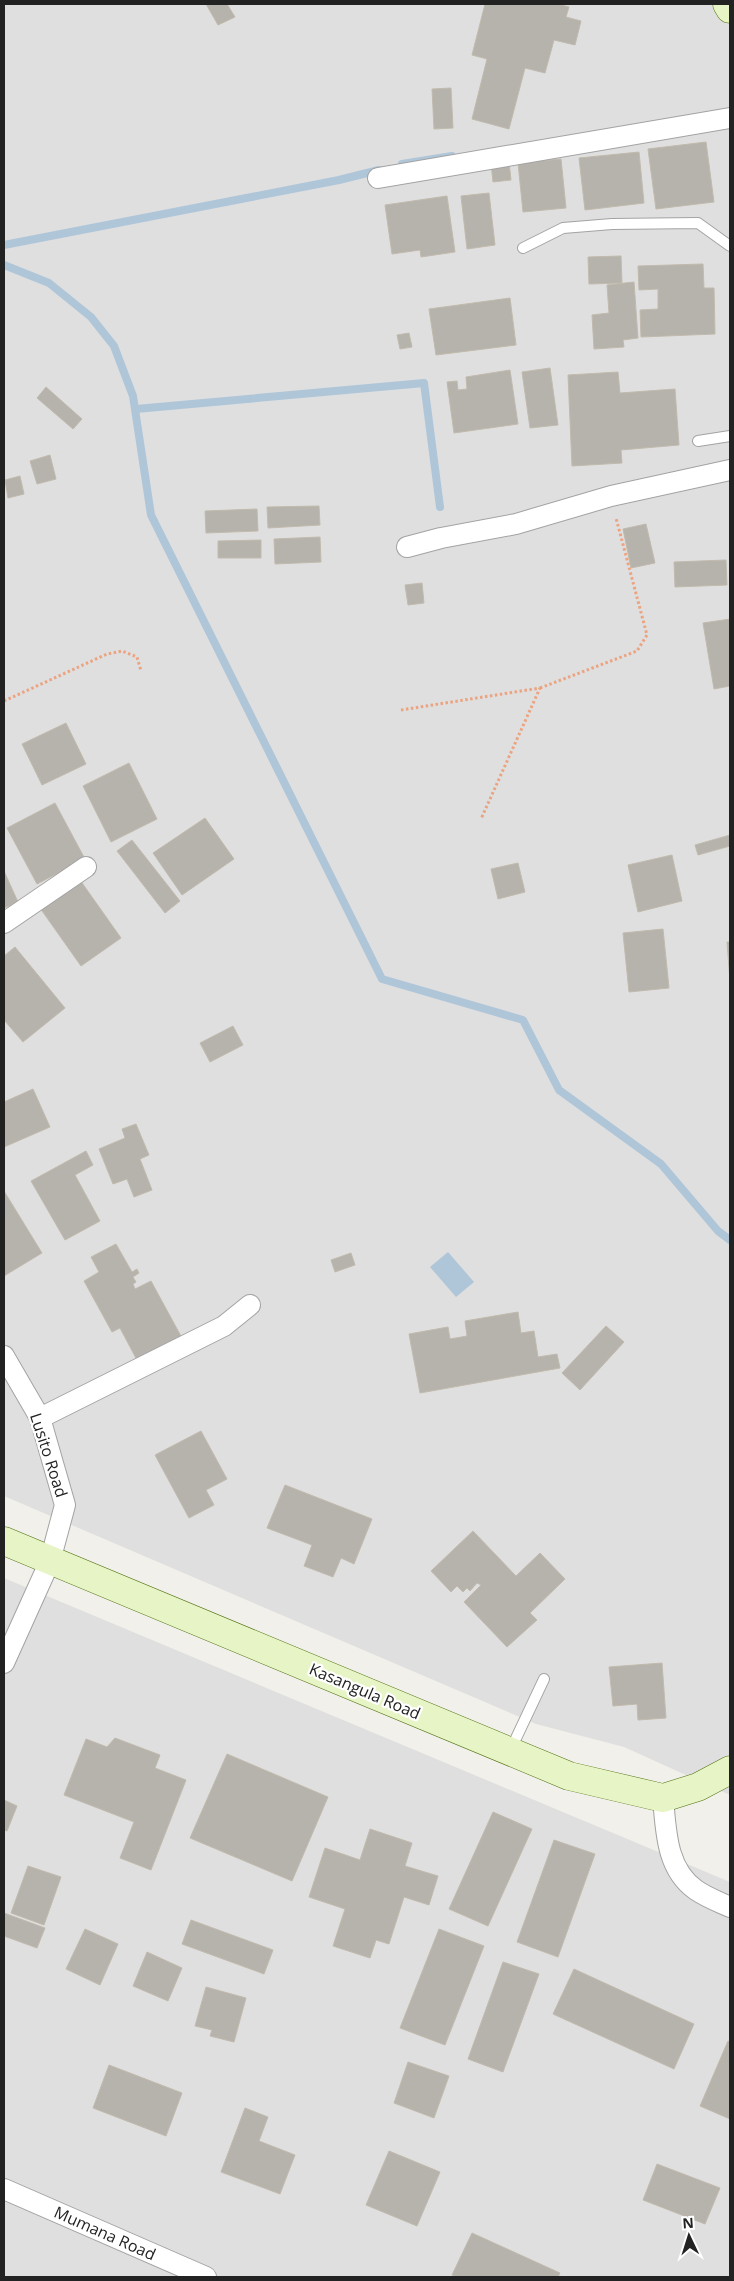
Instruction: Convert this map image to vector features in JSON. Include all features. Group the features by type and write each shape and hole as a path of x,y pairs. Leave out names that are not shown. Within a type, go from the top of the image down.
{"main road":[{"path":"727,4 730,9"},
{"name":"Kasangula Road","path":"4,1541 569,1776 663,1798"},
{"path":"663,1798 698,1787 730,1770"}],"street":[{"path":"378,178 730,118"},
{"path":"407,547 441,538 516,524 610,496 730,470"},
{"path":"4,923 86,867"},
{"path":"40,1418 224,1326 250,1305"},
{"name":"Lusito Road","path":"4,1356 40,1418 66,1505 50,1561 4,1663"},
{"path":"663,1798 668,1847 682,1878 696,1890 730,1907"},
{"name":"Mumana Road","path":"4,2189 206,2277"}],"lane":[{"path":"523,248 563,228 612,224 698,222 730,246"},
{"path":"698,441 730,436"},
{"path":"509,1752 544,1679"}],"path":[{"path":"401,710 540,688 637,651 648,635 610,496"},
{"path":"4,701 107,654 122,651 137,657 141,670"},
{"path":"481,819 540,688"}],"shaded area":[{"path":"4,4 730,4 730,1795 624,1747 536,1724 4,1496"},
{"path":"4,1578 730,1882 730,2277 4,2277"}],"water":[{"path":"448,1252 474,1282 456,1297 430,1267"}],"building":[{"path":"206,4 227,4 235,17 218,25"},
{"path":"485,4 558,4 569,7 566,17 581,21 575,45 554,40 545,73 525,68 509,129 472,119 487,59 472,55"},
{"path":"451,88 453,128 434,129 432,89"},
{"path":"706,142 714,202 656,209 648,149"},
{"path":"639,152 644,203 585,210 579,158"},
{"path":"561,159 566,208 523,212 518,163"},
{"path":"509,162 511,180 493,182 491,164"},
{"path":"489,193 495,245 467,249 461,196"},
{"path":"447,196 455,252 421,257 420,250 392,254 385,205"},
{"path":"621,256 622,283 589,284 588,257"},
{"path":"703,264 704,288 714,288 715,334 641,337 640,310 658,309 658,289 639,290 638,266"},
{"path":"634,282 638,338 623,340 624,347 594,349 592,315 609,313 607,285"},
{"path":"510,298 516,345 436,355 429,309"},
{"path":"409,333 412,347 400,349 397,335"},
{"path":"550,368 558,425 530,428 522,372"},
{"path":"510,370 518,424 454,433 447,382 457,381 458,390 467,389 466,377"},
{"path":"618,372 620,393 675,389 679,445 621,450 622,463 572,466 568,375"},
{"path":"46,387 82,419 73,429 37,398"},
{"path":"50,455 56,479 37,484 30,461"},
{"path":"20,476 24,494 8,498 5,480"},
{"path":"319,506 320,525 268,528 267,507"},
{"path":"257,509 258,531 206,533 205,511"},
{"path":"646,524 655,563 631,568 623,529"},
{"path":"320,537 321,562 275,564 274,539"},
{"path":"261,540 261,558 218,558 218,541"},
{"path":"726,560 727,585 675,587 674,562"},
{"path":"422,583 424,603 408,605 405,585"},
{"path":"730,619 730,686 714,689 703,623"},
{"path":"66,723 86,764 42,785 22,744"},
{"path":"129,763 157,819 111,842 83,786"},
{"path":"55,803 85,859 37,884 7,828"},
{"path":"205,818 234,859 182,895 153,853"},
{"path":"730,835 730,846 698,855 695,845"},
{"path":"132,840 180,901 165,913 117,851"},
{"path":"672,855 682,901 638,912 628,865"},
{"path":"518,863 525,892 498,899 491,869"},
{"path":"4,871 18,902 4,908"},
{"path":"80,880 121,938 81,966 40,908"},
{"path":"663,929 669,988 629,992 623,933"},
{"path":"727,942 730,942 730,981"},
{"path":"15,947 65,1008 23,1042 4,1020 4,956"},
{"path":"233,1026 243,1045 210,1062 200,1043"},
{"path":"33,1089 50,1127 4,1147 4,1102"},
{"path":"136,1124 149,1155 140,1159 152,1190 134,1197 127,1179 113,1184 99,1149 125,1138 122,1129"},
{"path":"86,1151 93,1165 75,1175 100,1221 65,1240 31,1181"},
{"path":"4,1191 42,1253 4,1276"},
{"path":"116,1244 132,1272 137,1269 139,1273 133,1277 136,1282 133,1284 135,1289 151,1281 182,1338 138,1362 120,1328 112,1332 84,1281 99,1272 91,1257"},
{"path":"351,1253 355,1265 335,1272 331,1260"},
{"path":"518,1312 521,1333 534,1331 538,1357 557,1354 560,1368 420,1393 409,1334 448,1327 450,1339 467,1336 465,1321"},
{"path":"606,1326 624,1342 580,1390 562,1373"},
{"path":"201,1431 227,1479 206,1490 214,1505 189,1518 155,1455"},
{"path":"285,1485 372,1519 354,1564 341,1558 333,1577 304,1566 312,1545 267,1528"},
{"path":"473,1531 516,1576 540,1553 565,1579 530,1613 537,1620 507,1647 464,1602 481,1585 477,1583 470,1591 467,1588 463,1592 457,1586 451,1592 431,1571"},
{"path":"662,1663 666,1718 638,1720 637,1704 613,1706 609,1667"},
{"path":"115,1738 160,1755 155,1768 186,1780 151,1870 120,1858 134,1822 64,1795 86,1739 107,1747"},
{"path":"227,1754 328,1797 292,1881 190,1838"},
{"path":"4,1800 17,1806 7,1831 4,1830"},
{"path":"493,1812 532,1829 488,1926 449,1909"},
{"path":"370,1829 412,1843 405,1866 438,1876 429,1905 404,1897 389,1944 376,1940 370,1958 333,1946 345,1909 309,1897 325,1848 360,1860"},
{"path":"554,1840 595,1854 558,1957 517,1942"},
{"path":"28,1866 61,1877 44,1925 11,1913"},
{"path":"4,1913 45,1928 37,1948 4,1936"},
{"path":"191,1920 273,1950 264,1974 182,1944"},
{"path":"85,1929 118,1944 100,1985 66,1969"},
{"path":"439,1929 484,1946 445,2045 400,2028"},
{"path":"147,1952 182,1968 168,2001 133,1986"},
{"path":"503,1962 539,1974 503,2072 468,2059"},
{"path":"574,1969 694,2024 674,2069 553,2014"},
{"path":"206,1987 246,1998 234,2042 210,2036 212,2030 195,2026"},
{"path":"728,2041 730,2042 730,2119 700,2106"},
{"path":"408,2062 449,2076 434,2118 394,2103"},
{"path":"109,2065 182,2093 166,2136 93,2108"},
{"path":"245,2108 268,2117 259,2141 295,2155 280,2194 221,2172"},
{"path":"389,2151 440,2172 417,2226 366,2205"},
{"path":"657,2164 720,2188 705,2224 643,2200"},
{"path":"472,2233 560,2273 558,2277 457,2277 452,2275"}],"waterway":[{"path":"402,164 452,156"},
{"path":"4,245 339,180 379,170"},
{"path":"4,265 49,283 91,317 114,346 133,396 151,515 382,979 523,1020 559,1090 661,1164 718,1231 730,1240"},
{"path":"136,409 424,383 440,507"}]}
